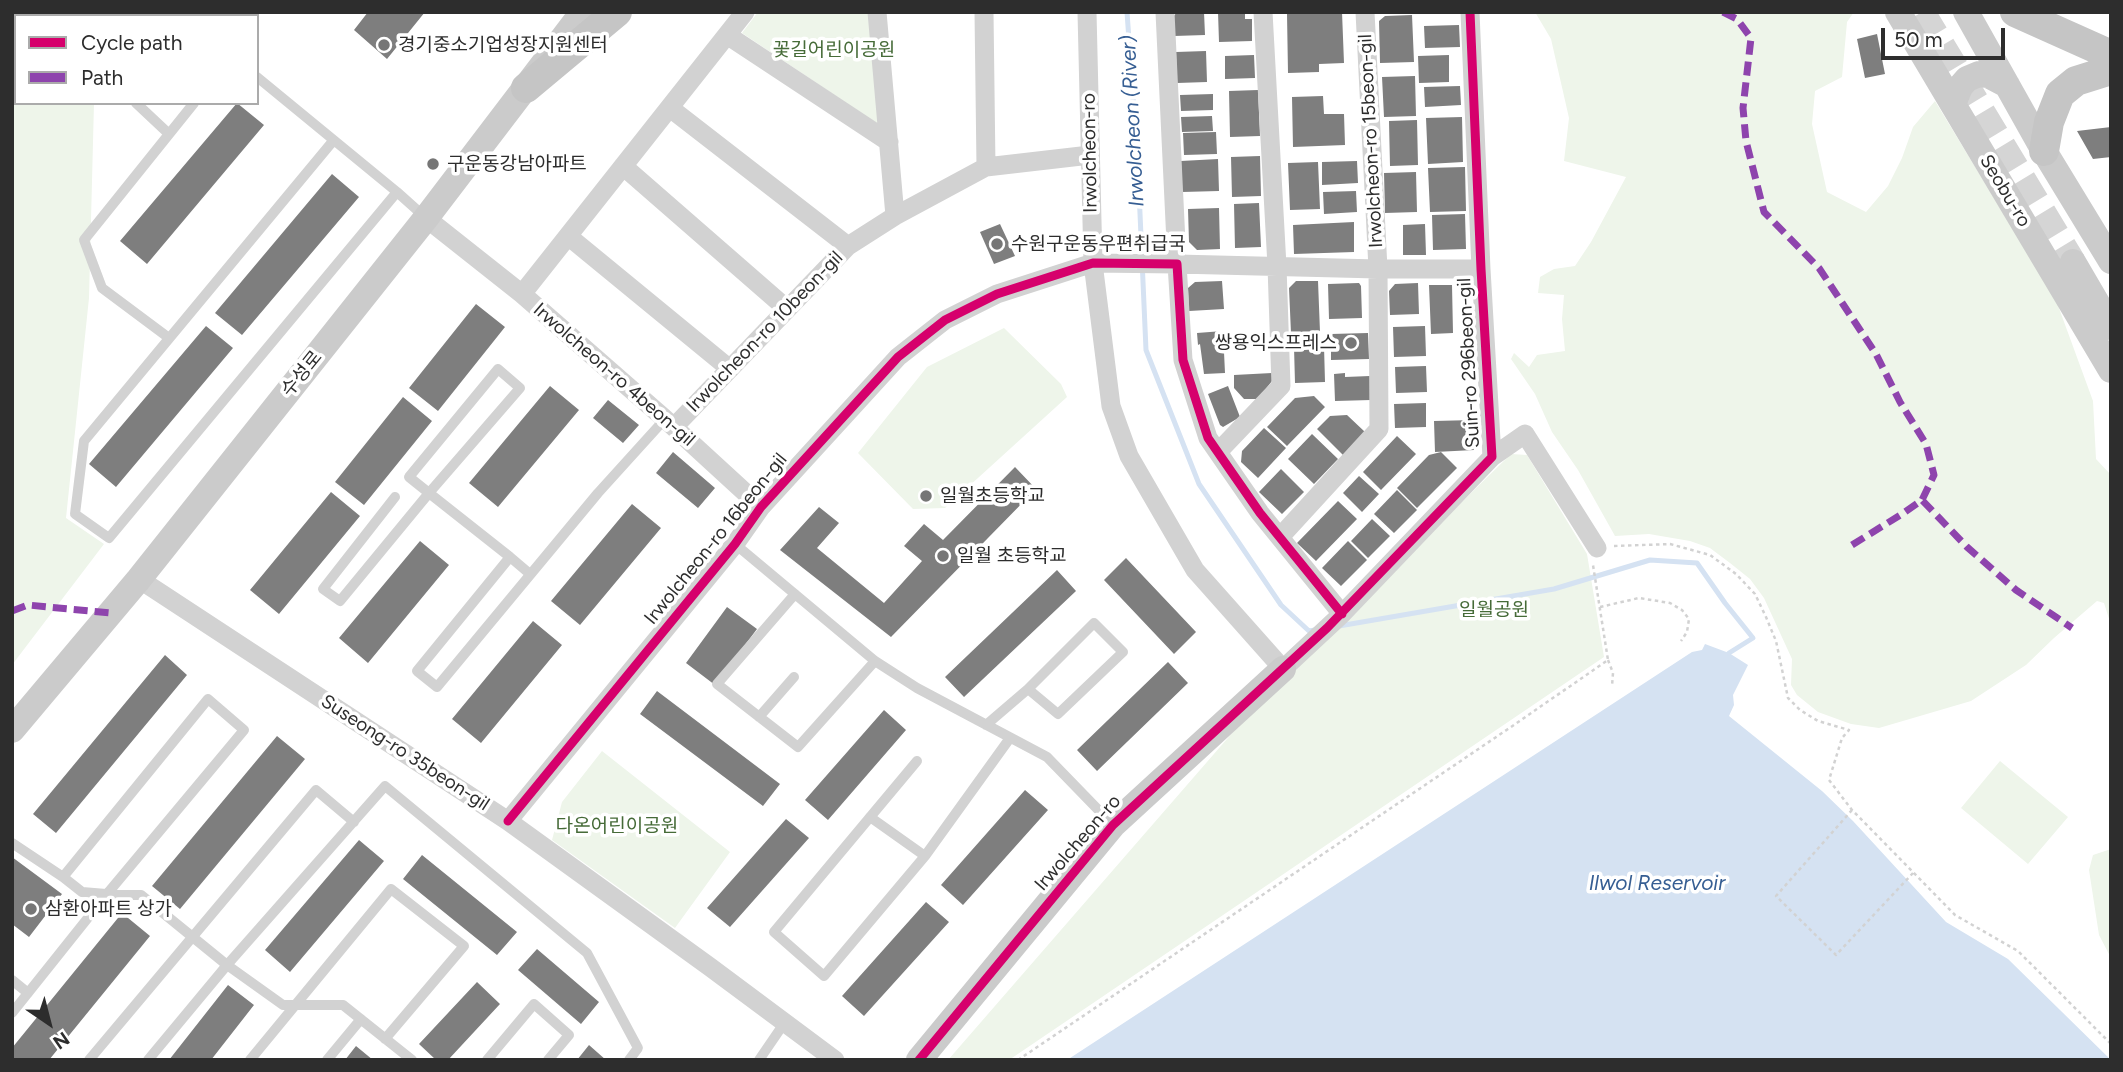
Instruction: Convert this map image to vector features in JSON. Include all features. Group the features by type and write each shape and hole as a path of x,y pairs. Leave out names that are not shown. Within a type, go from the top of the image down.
{"main road":[{"path":"526,89 617,12"},
{"path":"2015,12 2111,55"},
{"path":"2044,150 2049,122 2060,94 2076,81 2111,70"}],"street":[{"name":"수성로","path":"12,730 139,579 426,218 583,12"},
{"name":"Irwolcheon-ro 4beon-gil","path":"745,12 522,294 761,507"},
{"path":"877,12 895,216"},
{"path":"984,12 986,167"},
{"name":"Irwolcheon-ro","path":"919,1060 1113,825 1292,660 1195,570 1129,456 1111,406 1093,263 1087,12"},
{"path":"1165,12 1183,360 1208,438 1260,513 1342,614"},
{"path":"1218,452 1280,386 1277,267 1263,12"},
{"name":"Irwolcheon-ro 15beon-gil","path":"1280,537 1379,429 1378,270 1365,12"},
{"name":"Suin-ro 296beon-gil","path":"1292,660 1342,614 1492,457 1470,12"},
{"name":"Seobu-ro","path":"1898,12 2111,370"},
{"path":"1966,12 2111,261"},
{"path":"727,35 888,142"},
{"path":"1953,104 1960,87 1967,79 1979,74 1988,75 2007,85"},
{"path":"670,108 848,246"},
{"name":"Irwolcheon-ro 10beon-gil","path":"669,423 730,369 848,246 895,216 986,167 1090,155"},
{"path":"623,166 787,309"},
{"path":"426,218 522,294"},
{"path":"568,236 730,369"},
{"path":"2111,300 2078,258 2111,327"},
{"name":"Irwolcheon-ro 15beon-gil","path":"1093,263 1378,270 1481,269"},
{"name":"Irwolcheon-ro 16beon-gil","path":"508,821 735,544 761,507 898,357 945,320 997,294 1093,263"},
{"path":"1492,457 1525,434 1597,548"},
{"name":"Suseong-ro 35beon-gil","path":"139,579 508,821 835,1060"}],"lane":[{"path":"259,79 426,218"},
{"path":"138,105 169,134"},
{"path":"169,338 102,288 84,240 192,105"},
{"path":"333,141 84,441 75,514 109,538 397,192"},
{"path":"395,497 323,589 341,601 429,493 520,388 498,369 409,477 429,493 510,557 530,574"},
{"path":"510,557 417,671 437,687 598,493 669,423"},
{"path":"735,544 875,661 917,688 1047,757 1113,825"},
{"path":"795,594 718,684 798,747 875,661"},
{"path":"986,725 1094,623 1123,652 1058,714 1028,688"},
{"path":"759,717 793,677"},
{"path":"12,1013 244,730 208,699 63,877"},
{"path":"917,761 774,932 824,976 925,856 1010,738"},
{"path":"148,1060 227,965 385,786 587,953 639,1048 629,1060"},
{"path":"89,1060 316,790 354,822"},
{"path":"870,817 925,856"},
{"path":"12,843 82,892 141,895 227,965 283,1005 344,1005 409,1059"},
{"path":"250,1060 391,889 464,946 385,1039"},
{"path":"12,980 29,993"},
{"path":"487,1060 534,1004 569,1035 548,1060"},
{"path":"327,1060 361,1018"},
{"path":"759,1060 785,1022"}],"path":[{"path":"1612,686 1613,673 1608,660 1592,561 1597,548 1670,544 1710,555 1736,574 1755,594 1776,641 1788,698 1800,710 1818,721 1849,730 1842,738 1829,780 1852,810 1955,915 2018,951 2111,1044"},
{"path":"1600,607 1639,598 1670,603 1682,610 1689,619 1688,632 1681,641"},
{"path":"1018,1060 1608,660"},
{"path":"1852,810 1776,896 1836,955 1913,873"}],"green space":[{"path":"12,12 96,12 14,14 14,105 94,105 89,298 66,518 104,544 12,665"},
{"name":"꽃길어린이공원","path":"758,12 870,12 878,124 742,33"},
{"path":"1535,12 1854,12 1847,22 1842,77 1815,91 1812,124 1827,192 1866,212 1888,186 1913,127 1935,101 2056,300 2093,401 2096,459 2111,475 2111,625 2104,603 2097,601 2026,665 1971,701 1879,728 1851,724 1818,712 1797,695 1791,685 1792,659 1764,598 1750,579 1730,563 1710,548 1690,541 1649,534 1615,536 1578,470 1552,432 1535,394 1511,359 1514,353 1529,367 1537,355 1565,351 1562,319 1564,295 1538,293 1540,277 1554,269 1575,266 1626,177 1564,161 1569,118 1551,39"},
{"path":"1004,328 1061,384 1067,397 945,508 913,509 858,453 927,367"},
{"name":"일월공원","path":"1511,454 1527,455 1587,554 1604,657 1009,1060 948,1060 1273,686"},
{"name":"다온어린이공원","path":"602,751 730,852 675,928 552,840 562,802"},
{"path":"2000,761 2068,817 2028,864 1961,808"},
{"path":"2111,849 2111,958 2099,935 2089,870 2093,855"}],"water":[{"name":"Ilwol Reservoir","path":"1705,644 1729,653 1748,665 1733,695 1734,705 1729,716 1822,791 1946,922 2008,959 2111,1060 1067,1060 1692,652 1702,650"}],"building":[{"path":"149,12 194,12 192,14 147,14"},
{"name":"경기중소기업성장지원센터","path":"368,12 425,12 387,59 354,30"},
{"path":"1177,12 1204,12 1205,35 1174,36 1173,17"},
{"path":"1218,12 1245,12 1245,19 1252,19 1252,41 1219,42"},
{"path":"1342,12 1344,63 1319,64 1319,72 1288,73 1287,14"},
{"path":"1412,15 1414,62 1380,63 1379,21 1385,16"},
{"path":"1459,25 1460,47 1425,48 1424,26"},
{"path":"1877,34 1885,74 1865,78 1857,39"},
{"path":"1206,51 1207,82 1177,83 1176,52"},
{"path":"1254,55 1255,78 1225,79 1225,56"},
{"path":"1449,55 1449,82 1419,83 1418,56"},
{"path":"1415,76 1416,116 1384,117 1382,77"},
{"path":"1460,86 1461,105 1425,107 1424,87"},
{"path":"1258,90 1260,136 1230,137 1229,91"},
{"path":"1213,94 1213,110 1181,111 1180,95"},
{"path":"1323,96 1324,114 1344,114 1345,145 1293,147 1292,97"},
{"path":"235,105 239,105 264,125 147,264 120,241"},
{"path":"1212,116 1213,131 1182,132 1181,117"},
{"path":"1462,117 1463,162 1428,164 1426,118"},
{"path":"1417,120 1418,165 1390,166 1389,121"},
{"path":"2111,127 2111,157 2093,159 2077,131"},
{"path":"1216,132 1217,154 1184,155 1183,133"},
{"path":"1260,156 1261,196 1232,197 1231,157"},
{"path":"1218,159 1219,191 1182,192 1181,161"},
{"path":"1357,161 1358,183 1322,185 1322,162"},
{"path":"1318,162 1320,209 1290,210 1288,163"},
{"path":"1465,167 1466,211 1430,212 1428,168"},
{"path":"1416,172 1417,212 1385,213 1384,173"},
{"path":"332,174 359,197 242,335 215,313"},
{"path":"1356,191 1357,212 1324,214 1323,192"},
{"path":"1259,203 1261,247 1235,248 1234,204"},
{"path":"1219,208 1220,249 1197,250 1189,242 1188,209"},
{"path":"1465,214 1466,249 1433,250 1432,215"},
{"path":"1354,222 1354,252 1294,254 1293,225"},
{"name":"수원구운동우편취급국","path":"1000,224 1015,256 994,264 980,232"},
{"path":"1425,224 1426,255 1403,255 1403,225"},
{"path":"1222,281 1224,309 1189,311 1188,288 1195,282"},
{"path":"1296,281 1318,281 1320,332 1291,333 1289,288"},
{"path":"1359,283 1362,318 1329,319 1328,284"},
{"path":"1418,283 1419,314 1390,315 1389,291 1395,284"},
{"path":"1429,285 1452,285 1453,333 1431,334"},
{"path":"476,304 505,327 438,411 409,388"},
{"path":"206,326 233,348 116,487 89,464"},
{"path":"1425,326 1426,356 1394,357 1393,327"},
{"path":"1223,331 1225,373 1204,374 1197,333"},
{"path":"1368,333 1369,359 1331,360 1331,334"},
{"path":"1324,346 1325,382 1295,383 1294,347"},
{"path":"1426,366 1427,392 1396,393 1395,367"},
{"path":"1272,373 1272,381 1258,399 1244,399 1234,388 1234,375"},
{"path":"1345,373 1345,377 1370,376 1371,400 1335,401 1334,374"},
{"path":"550,386 579,410 498,507 469,483"},
{"path":"1228,386 1240,417 1223,427 1208,394"},
{"path":"1314,396 1325,407 1287,446 1267,427 1295,398"},
{"path":"403,397 432,421 364,505 335,482"},
{"path":"608,400 639,425 623,443 593,418"},
{"path":"1426,403 1426,427 1395,428 1394,404"},
{"path":"1347,415 1365,432 1343,455 1317,429 1330,416"},
{"path":"1474,420 1474,450 1435,452 1434,421"},
{"path":"1264,428 1286,448 1258,478 1241,462 1242,451"},
{"path":"1312,434 1338,459 1314,484 1288,459"},
{"path":"1397,436 1416,454 1381,490 1363,472"},
{"path":"673,452 715,488 698,508 656,473"},
{"path":"1441,452 1457,468 1417,508 1397,488 1429,455"},
{"name":"일월 초등학교","path":"1015,467 1036,489 891,637 780,550 819,507 839,523 817,548 884,603 922,561 904,546 924,524 943,540"},
{"path":"1281,469 1304,492 1282,514 1259,492"},
{"path":"1359,476 1379,494 1362,512 1343,493"},
{"path":"1397,490 1417,510 1394,533 1374,514"},
{"path":"331,492 360,516 279,614 250,590"},
{"path":"1338,501 1357,519 1316,561 1297,543"},
{"path":"632,504 661,528 580,625 551,601"},
{"path":"1372,519 1390,536 1368,558 1351,541"},
{"path":"420,541 449,565 368,663 339,638"},
{"path":"1348,541 1367,560 1341,586 1322,568"},
{"path":"1126,558 1196,632 1174,654 1104,580"},
{"path":"1057,570 1076,591 964,697 945,677"},
{"path":"727,607 757,629 715,685 686,663"},
{"path":"533,621 562,645 481,743 452,719"},
{"path":"165,655 187,675 56,833 33,814"},
{"path":"1168,662 1188,683 1097,771 1077,750"},
{"path":"657,691 780,784 763,806 640,714"},
{"path":"884,710 906,730 828,820 805,800"},
{"path":"277,736 305,759 180,909 152,886"},
{"path":"1025,790 1048,810 963,905 941,885"},
{"path":"786,819 809,838 730,927 707,908"},
{"path":"359,840 384,861 290,972 265,950"},
{"path":"422,855 517,932 497,955 403,879"},
{"name":"삼환아파트 상가","path":"12,857 62,894 29,937 12,924"},
{"path":"926,902 949,922 864,1016 842,996"},
{"path":"122,913 150,936 49,1060 12,1060 12,1048"},
{"path":"537,949 599,1002 581,1024 518,970"},
{"path":"477,982 500,1004 448,1060 436,1060 419,1044"},
{"path":"228,985 254,1005 211,1060 169,1060"},
{"path":"589,1045 606,1060 577,1060"},
{"path":"356,1046 373,1060 345,1060"}],"waterway":[{"name":"Irwolcheon (River)","path":"1127,12 1138,168 1146,350 1199,484 1281,605 1309,631 1315,630"},
{"name":"Irwolcheon (River)","path":"1339,626 1554,589 1650,560 1697,563 1753,638 1729,653"}],"tunnel":[{"path":"1922,12 2073,262"}],"marked path":[{"path":"1723,12 1737,19 1751,38 1743,108 1746,141 1764,212 1819,268 1876,354 1900,402 1926,444 1934,475 1922,500"},
{"path":"1852,545 1922,500 1967,547 2016,590 2072,628"},
{"path":"12,611 28,605 110,613"}],"cycle path":[{"path":"919,1060 1113,825 1327,628 1492,457 1470,12"},
{"path":"508,821 735,544 761,507 898,357 945,320 997,294 1093,263 1177,264 1183,360 1208,438 1260,513 1342,614"}],"place":[{"name":"경기중소기업성장지원센터","path":"384,45"},
{"name":"구운동강남아파트","path":"433,164"},
{"name":"수원구운동우편취급국","path":"997,244"},
{"name":"쌍용익스프레스","path":"1351,343"},
{"name":"일월초등학교","path":"926,496"},
{"name":"일월 초등학교","path":"943,556"},
{"name":"삼환아파트 상가","path":"31,909"}]}
